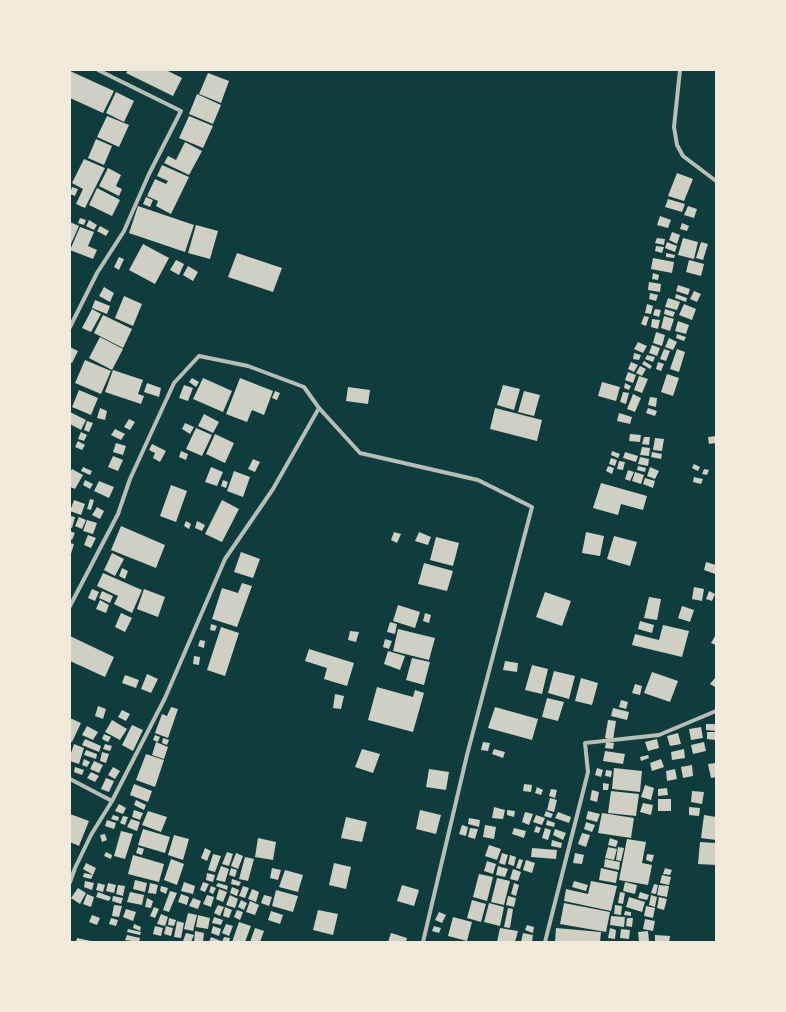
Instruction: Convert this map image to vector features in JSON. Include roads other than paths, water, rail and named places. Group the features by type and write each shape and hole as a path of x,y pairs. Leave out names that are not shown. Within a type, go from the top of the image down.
{"street":[{"path":"70,327 97,273 124,231 149,174 180,110 98,70"},
{"path":"680,70 674,127 677,145 683,156 716,181"},
{"path":"70,606 118,514 130,479 174,383 200,356 248,366 304,387 319,408 360,453 478,480 532,507 466,754 423,942"},
{"path":"70,882 91,835 112,801 165,698 225,559 273,489 319,408"},
{"path":"545,942 588,772 585,743 659,734 716,711"},
{"path":"70,779 112,801"}]}
